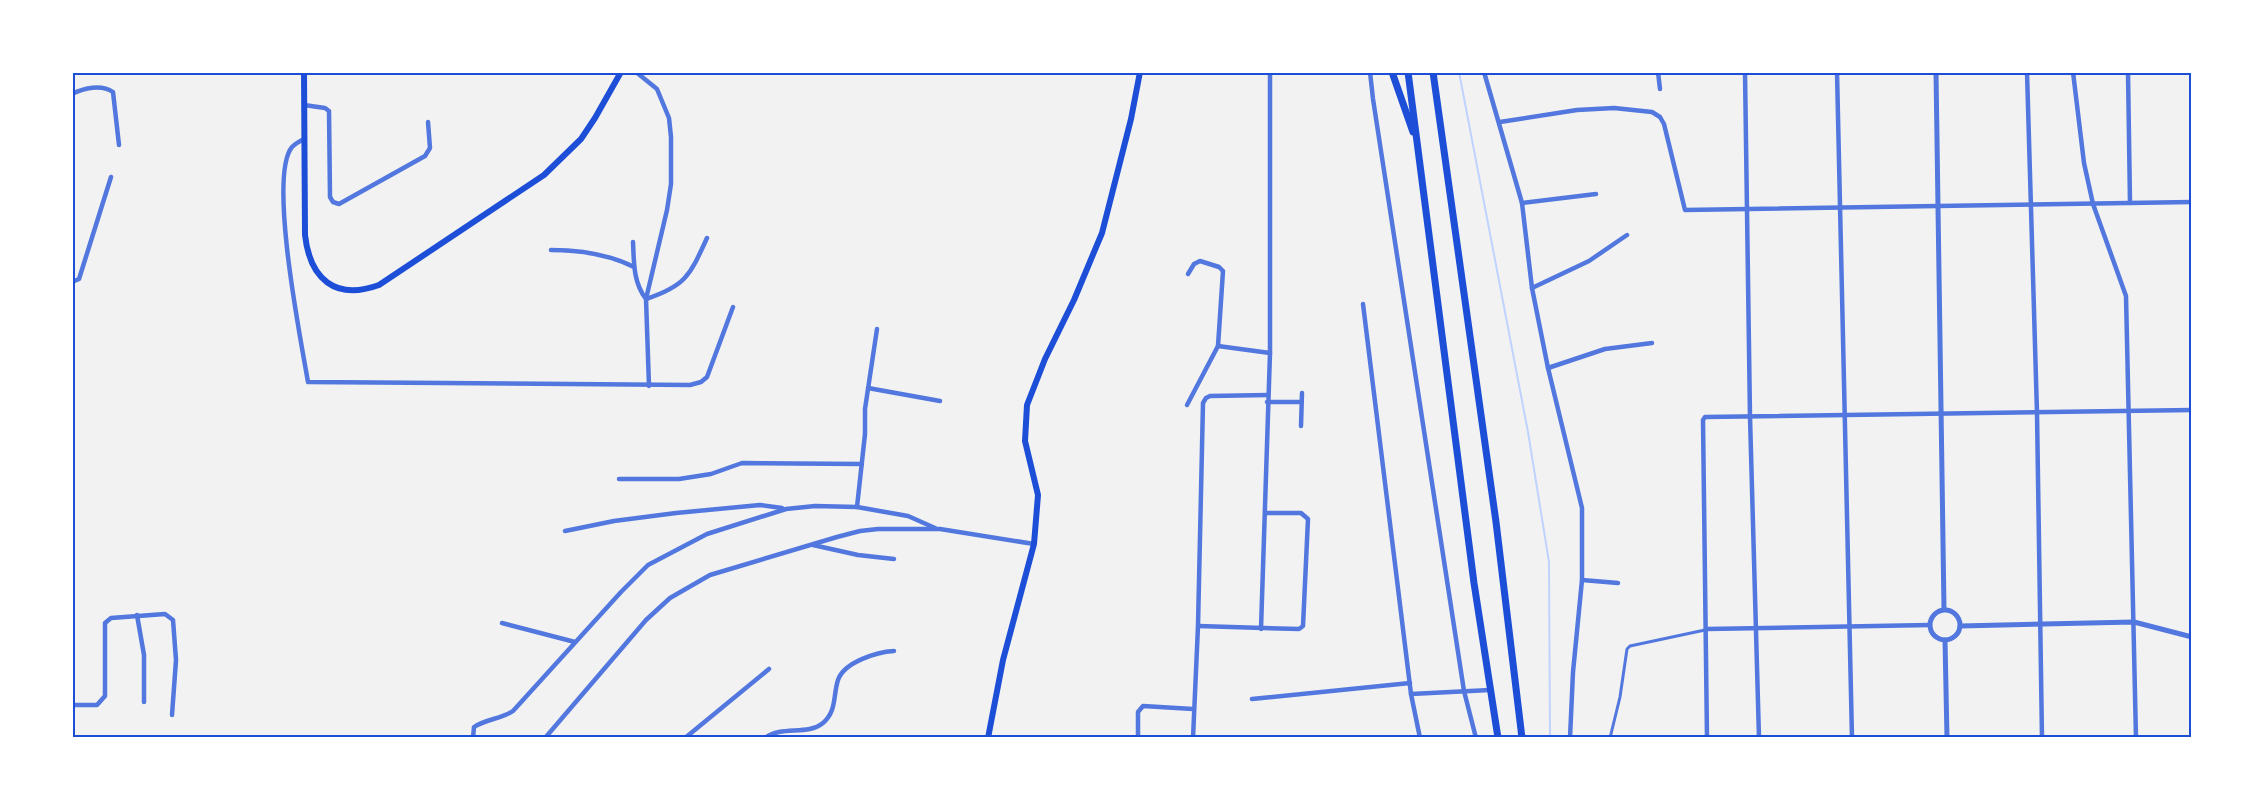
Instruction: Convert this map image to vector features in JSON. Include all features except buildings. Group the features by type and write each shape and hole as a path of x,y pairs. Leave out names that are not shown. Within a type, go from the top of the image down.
{"highway":[{"path":"1392,72 1418,148"},
{"path":"1408,72 1474,584 1498,738"},
{"path":"1433,72 1496,522 1522,738"}],"main road":[{"path":"304,72 307,254 316,272 330,284 344,290 363,291 379,285 544,175 581,139 621,72"},
{"path":"988,738 1003,660 1034,544 1038,495 1026,441 1027,405 1045,359 1074,300 1102,233 1131,119 1140,72"},
{"path":"72,169 72,181"}],"street":[{"path":"636,72 657,89 669,118 671,137 667,210 646,300 649,386"},
{"path":"1261,629 1270,353 1270,72"},
{"path":"1370,72 1464,691 1476,738"},
{"path":"1494,72 1485,73 1522,203 1532,288 1548,368 1582,508 1582,580 1573,672 1570,738"},
{"path":"1658,72 1660,89"},
{"path":"1745,72 1758,738"},
{"path":"1837,72 1852,738"},
{"path":"1936,72 1944,609"},
{"path":"2027,72 2037,413 2042,738"},
{"path":"2073,72 2083,154 2093,204 2126,296 2136,738"},
{"path":"2128,72 2130,203"},
{"path":"72,94 84,88 108,89 113,92 118,145"},
{"path":"304,105 325,108 329,111 330,197 333,202 339,204 425,156 430,148 428,122"},
{"path":"1500,122 1577,110 1614,108 1652,112 1665,124 1685,210 2192,202"},
{"path":"304,139 292,146 287,157 284,179 284,227 308,382 690,385 701,382 707,376 733,307"},
{"path":"72,282 79,279 111,177"},
{"path":"1522,203 1596,194"},
{"path":"1532,288 1588,261 1627,235"},
{"path":"646,300 678,286 697,258 706,238"},
{"path":"633,242 634,267 638,285 646,300"},
{"path":"551,250 587,252 622,261 634,267"},
{"path":"1187,405 1218,346 1222,269 1200,261 1194,264 1188,274"},
{"path":"1363,304 1411,694 1420,738"},
{"path":"857,507 865,409 877,329"},
{"path":"1548,368 1605,349 1652,343"},
{"path":"1218,346 1270,353"},
{"path":"868,388 939,401"},
{"path":"1301,426 1302,393"},
{"path":"1193,738 1203,403 1210,396 1268,395"},
{"path":"1268,402 1301,402"},
{"path":"1707,738 1703,420 1705,417 2192,410"},
{"path":"620,479 658,481 679,479 711,474 742,463 862,464"},
{"path":"565,531 614,521 760,505 786,509 857,507 908,516 940,529"},
{"path":"473,738 474,727 481,722 504,716 513,711 648,565 707,534 786,509"},
{"path":"1198,626 1261,629 1299,629 1303,626 1308,519 1302,513 1266,513"},
{"path":"545,738 646,620 670,598 710,575 860,531 878,529 940,529 1034,544"},
{"path":"813,545 864,556 894,559"},
{"path":"1582,580 1618,583"},
{"path":"1944,609 1954,612 1960,626 1956,636 1945,640 1934,636 1930,625 1932,616 1944,609"},
{"path":"72,705 97,705 105,696 103,629 105,623 111,618 165,614 173,620 176,660 171,715"},
{"path":"137,615 144,655 144,702"},
{"path":"1960,626 2134,622 2192,637"},
{"path":"502,623 575,642"},
{"path":"1610,738 1620,697 1627,649 1630,646 1707,630 1756,627 1930,625"},
{"path":"1945,640 1947,738"},
{"path":"765,738 770,734 787,730 818,726 831,714 835,705 838,678 844,671 879,652 894,651"},
{"path":"685,738 768,669"},
{"path":"1252,699 1410,683"},
{"path":"1411,694 1490,690"},
{"path":"1138,738 1139,708 1143,706 1193,709"}],"waterway":[{"path":"1459,72 1528,432 1549,562 1550,738"}]}
